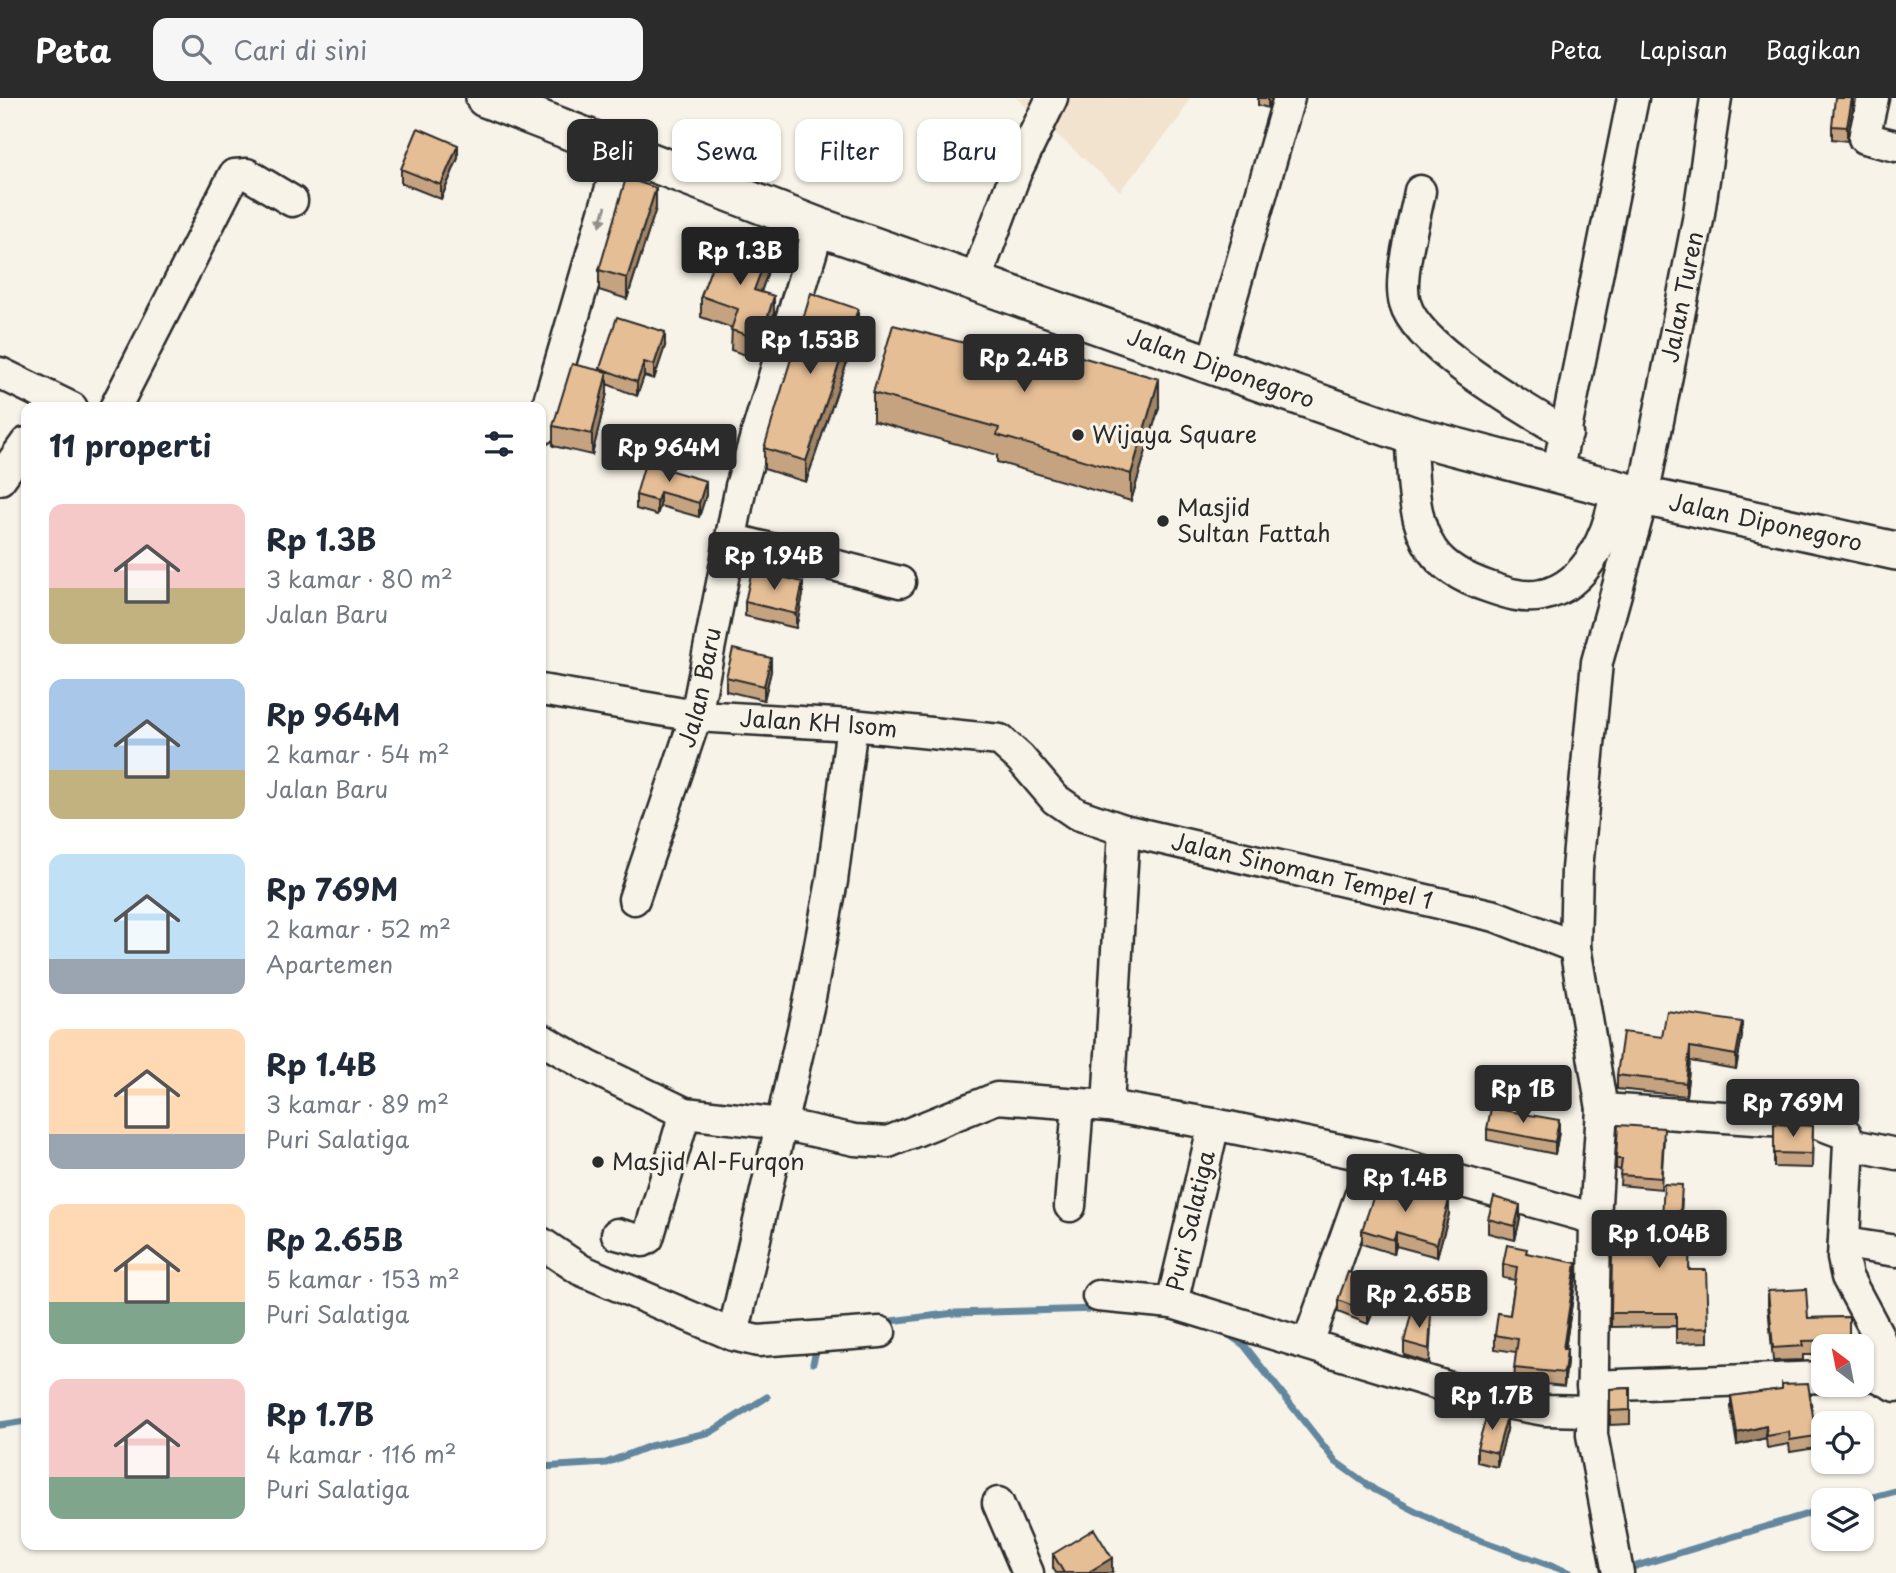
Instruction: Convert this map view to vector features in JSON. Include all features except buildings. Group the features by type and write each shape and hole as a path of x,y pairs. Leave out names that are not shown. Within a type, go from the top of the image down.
{"main road":[{"name":"Jalan Diponegoro","path":"485,98 567,129"},
{"name":"Jalan Diponegoro","path":"658,164 819,227 1410,435 1630,492 1896,551"}],"street":[{"path":"975,282 1016,172 1052,98"},
{"path":"1212,365 1289,98"},
{"path":"1557,474 1633,98"},
{"name":"Jalan Turen","path":"1630,492 1698,220 1716,98"},
{"path":"1873,98 1864,138 1896,146"},
{"path":"118,402 234,175 247,174 292,201"},
{"path":"546,412 613,182"},
{"path":"1420,191 1404,280 1404,302 1414,322 1436,344 1502,396 1566,434"},
{"name":"Jalan Baru","path":"634,899 696,716 741,486 819,227"},
{"path":"0,373 54,402"},
{"path":"1410,435 1414,503 1432,549 1446,565 1469,580 1516,596 1541,596 1571,584 1596,551 1613,517 1630,492"},
{"path":"0,479 21,450"},
{"path":"1616,1562 1592,1435 1595,1219 1602,1109 1575,947 1577,869 1597,662 1630,492"},
{"path":"731,539 901,582"},
{"name":"Jalan KH Isom","path":"546,691 696,716 852,725 1000,740 1020,758 1036,780"},
{"path":"741,1332 780,1124 809,1003 832,880 852,725"},
{"name":"Jalan Sinoman Tempel 1","path":"1036,780 1077,814 1124,830 1495,916 1575,947"},
{"path":"1108,1106 1124,830"},
{"path":"546,1042 588,1066 685,1113 780,1124 855,1140 888,1142 998,1098 1108,1106 1214,1124 1374,1157 1595,1219"},
{"path":"1070,1206 1078,1104"},
{"path":"1602,1109 1817,1123 1846,1134 1849,1144 1844,1243 1847,1277 1877,1333 1896,1384"},
{"path":"617,1234 643,1241 648,1238 685,1113"},
{"name":"Puri Salatiga","path":"1214,1124 1172,1303 1518,1407 1811,1378"},
{"path":"1849,1144 1896,1154"},
{"path":"1308,1343 1374,1157"},
{"path":"1844,1243 1896,1251"},
{"path":"546,1246 581,1270 741,1332 827,1337 880,1332"},
{"path":"1098,1296 1172,1303"},
{"path":"1874,1375 1896,1384"},
{"path":"998,1503 1028,1573"}],"shaded area":[{"path":"1016,98 1190,98 1178,120 1120,191"}],"waterway":[{"path":"883,1322 955,1313 1098,1309"},
{"path":"1228,1334 1244,1345 1336,1462 1375,1490 1455,1531 1571,1573"},
{"path":"813,1363 818,1343"},
{"path":"546,1467 606,1463 650,1446 711,1432 767,1397"},
{"path":"0,1425 21,1422"},
{"path":"1874,1497 1896,1491"},
{"path":"1623,1570 1811,1513"}],"place":[{"name":"Wijaya Square","path":"1078,435"},
{"name":"Masjid Sultan Fattah","path":"1163,521"},
{"name":"Masjid Al-Furqon","path":"598,1162"}]}
